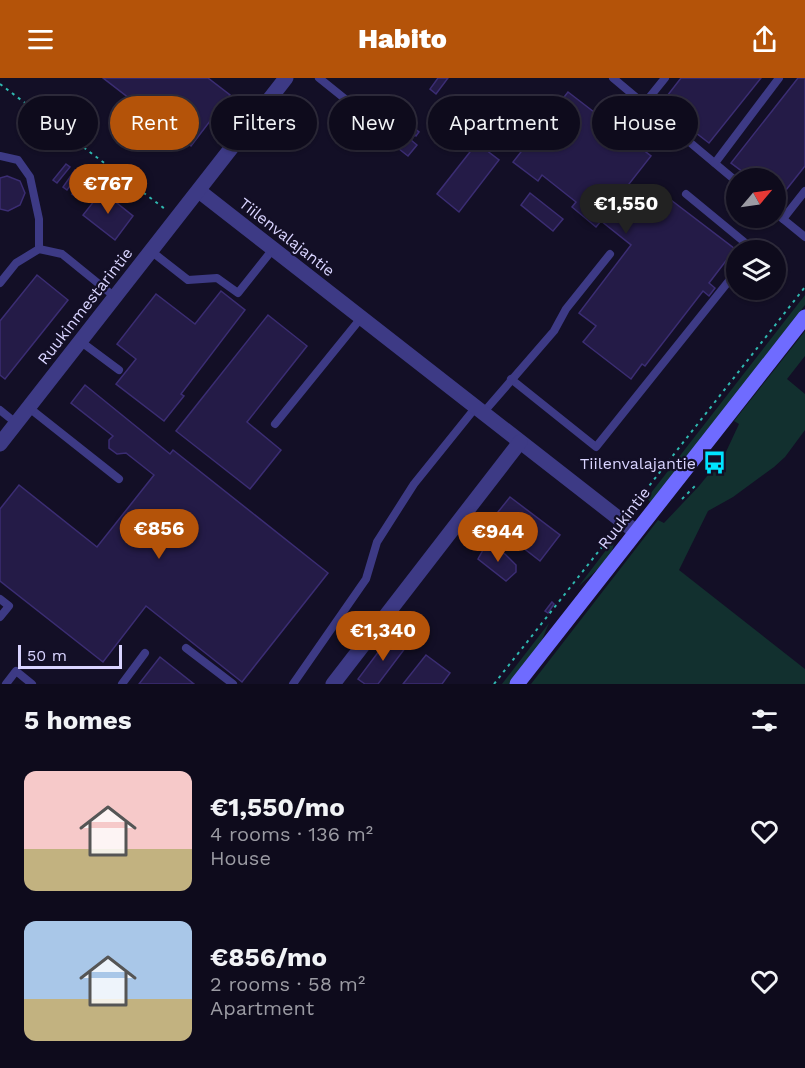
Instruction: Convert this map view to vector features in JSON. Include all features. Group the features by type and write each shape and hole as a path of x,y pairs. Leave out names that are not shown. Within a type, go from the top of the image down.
{"street":[{"name":"Ruukinmestarintie","path":"0,444 286,78"},
{"name":"Tiilenvalajantie","path":"199,191 636,532"},
{"name":"Ruukintie","path":"517,684 805,317"},
{"path":"333,684 520,442"}],"lane":[{"path":"319,78 341,96"},
{"path":"613,78 634,96"},
{"path":"650,96 665,78"},
{"path":"715,163 780,78"},
{"path":"698,149 726,172"},
{"path":"0,156 18,160 30,177 39,219 39,249"},
{"path":"786,215 805,190"},
{"path":"686,194 742,240"},
{"path":"786,221 805,237"},
{"path":"0,283 16,263 39,249 62,254 115,297"},
{"path":"151,251 188,280 217,278 238,293 273,249"},
{"path":"293,684 366,579 377,542 414,484 554,331 566,309 610,254"},
{"path":"511,379 596,447 726,284"},
{"path":"275,424 361,318"},
{"path":"80,341 119,370"},
{"path":"28,407 119,478"},
{"path":"0,410 16,423"},
{"path":"0,598 9,606 0,617"},
{"path":"186,648 233,684"},
{"path":"122,684 145,653"},
{"path":"6,684 16,671 32,684"}],"path":[{"path":"0,84 177,218"},
{"path":"494,684 805,287"}],"green space":[{"path":"805,295 805,305 651,503 647,498"},
{"path":"805,331 805,356 787,379 805,394 805,430 785,457 774,467 733,497 708,511 679,570 805,669 805,684 531,684 658,520 664,523 725,454 739,424 734,421"},
{"path":"613,541 611,553 607,559 578,587"},
{"path":"549,623 539,647 510,684 502,684"}],"building":[{"path":"103,78 208,78 230,95 211,96 211,120 199,136 199,96 126,96"},
{"path":"438,78 448,78 436,94 430,89"},
{"path":"681,78 761,78 709,143 698,134 698,96 667,96"},
{"path":"798,78 805,78 805,166 786,190 786,168 738,168 731,163"},
{"path":"580,101 592,111 592,150 643,150 651,156 625,189 655,212 667,197 726,242 726,261 709,283 715,288 709,296 703,291 645,366 642,364 631,379 583,342 596,326 579,313 631,245 601,221 596,227 572,207 576,202 542,175 538,181 513,162 522,150 580,150"},
{"path":"400,150 413,150 408,156"},
{"path":"472,150 486,150 499,160 459,212 437,194"},
{"path":"66,164 70,167 57,183 53,180"},
{"path":"75,170 79,174 67,190 63,187"},
{"path":"7,176 20,181 25,193 20,205 8,211 0,209 0,178"},
{"path":"85,178 89,181 76,197 72,194"},
{"path":"102,191 133,216 115,240 83,215"},
{"path":"530,193 563,219 553,231 521,205"},
{"path":"37,275 68,300 5,379 0,375 0,321"},
{"path":"221,291 245,310 181,394 184,396 164,421 116,384 136,359 117,344 156,294 195,324"},
{"path":"268,315 307,346 247,422 281,450 250,489 176,431"},
{"path":"85,385 170,454 173,450 328,573 242,682 146,606 103,662 0,581 0,509 19,485 97,547 154,475 126,453 117,454 109,448 109,440 113,436 71,403"},
{"path":"510,497 560,535 540,561 490,522"},
{"path":"489,546 505,554 516,565 516,572 506,581 478,559 483,550"},
{"path":"552,602 554,604 548,613 545,611"},
{"path":"391,635 406,647 378,684 365,684 358,679"},
{"path":"426,655 450,673 442,684 403,684"},
{"path":"160,657 194,684 139,684"}],"place":[{"name":"Tiilenvalajantie","path":"714,463"}]}
